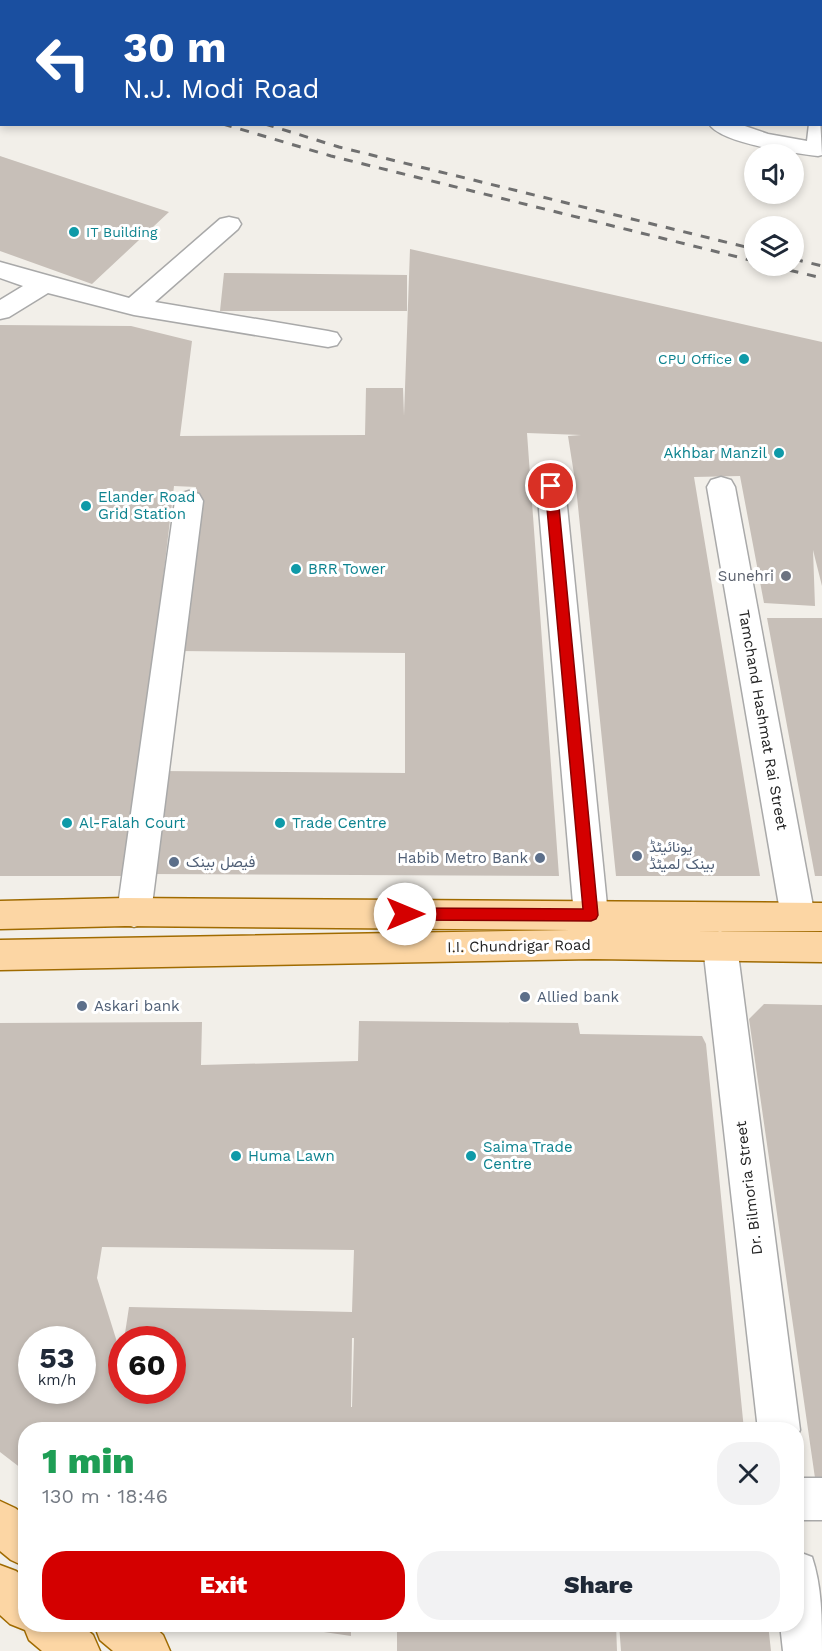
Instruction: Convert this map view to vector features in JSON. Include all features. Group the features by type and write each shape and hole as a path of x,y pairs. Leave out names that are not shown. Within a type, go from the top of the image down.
{"main road":[{"name":"I.I. Chundrigar Road","path":"0,915 134,913 810,917"},
{"name":"I.I. Chundrigar Road","path":"0,955 593,944 822,947"},
{"path":"0,1523 18,1538"},
{"path":"0,1587 18,1602"},
{"path":"54,1632 77,1651"},
{"path":"125,1632 147,1651"}],"street":[{"path":"724,126 736,133 760,140 818,149 821,126"},
{"path":"134,308 229,224"},
{"path":"0,270 134,308 328,339"},
{"path":"0,311 44,284"},
{"path":"551,486 591,915"},
{"name":"Tamchand Hashmat Rai Street","path":"721,487 810,917"},
{"path":"134,913 189,501"},
{"name":"Dr. Bilmoria Street","path":"720,946 778,1422"},
{"path":"804,1499 822,1499"},
{"path":"804,1632 806,1651"}],"building":[{"name":"IT Building","path":"0,156 169,212 92,284 0,251"},
{"path":"410,249 822,342 822,586 813,550 815,606 764,603 740,476 694,477 760,876 616,876 576,487 568,436 581,435 527,433 559,876 148,874 160,771 405,773 405,653 179,651 196,487 174,486 128,876 0,876 0,325 131,326 192,341 180,436 365,435 366,388 403,388 404,416"},
{"path":"224,273 407,275 407,311 220,311"},
{"path":"767,618 822,618 822,876 815,876"},
{"path":"764,1004 822,1005 822,1478 815,1478 749,1019"},
{"path":"359,1021 578,1023 580,1034 702,1036 706,1044 743,1422 18,1422 18,1466 0,1452 0,1023 202,1022 201,1065 358,1061","holes":["102,1247 354,1250 352,1312 129,1307 126,1326 186,1326 186,1404 108,1404 108,1326 112,1326 97,1278","352,1338 354,1338 352,1407 351,1407"]},
{"path":"324,1632 351,1632 351,1636"},
{"path":"397,1632 616,1632 617,1651 397,1651"},
{"path":"620,1632 769,1632 771,1651 621,1651"}],"railway":[{"path":"230,126 331,156 744,259"},
{"path":"271,126 339,147 744,247"},
{"path":"804,262 822,266"},
{"path":"804,274 822,278"}],"place":[{"name":"IT Building","path":"74,232"},
{"name":"CPU Office","path":"744,359"},
{"name":"Akhbar Manzil","path":"779,453"},
{"name":"Elander Road Grid Station","path":"86,506"},
{"name":"BRR Tower","path":"296,569"},
{"name":"Sunehri","path":"786,576"},
{"name":"Al-Falah Court","path":"67,823"},
{"name":"Trade Centre","path":"280,823"},
{"name":"یونائیٹڈ بینک لمیٹڈ","path":"637,856"},
{"name":"Habib Metro Bank","path":"540,858"},
{"name":"فیصل بینک","path":"174,862"},
{"name":"Allied bank","path":"525,997"},
{"name":"Askari bank","path":"82,1006"},
{"name":"Huma Lawn","path":"236,1156"},
{"name":"Saima Trade Centre","path":"471,1156"}],"route":[{"path":"405,914 591,915 551,486"}]}
